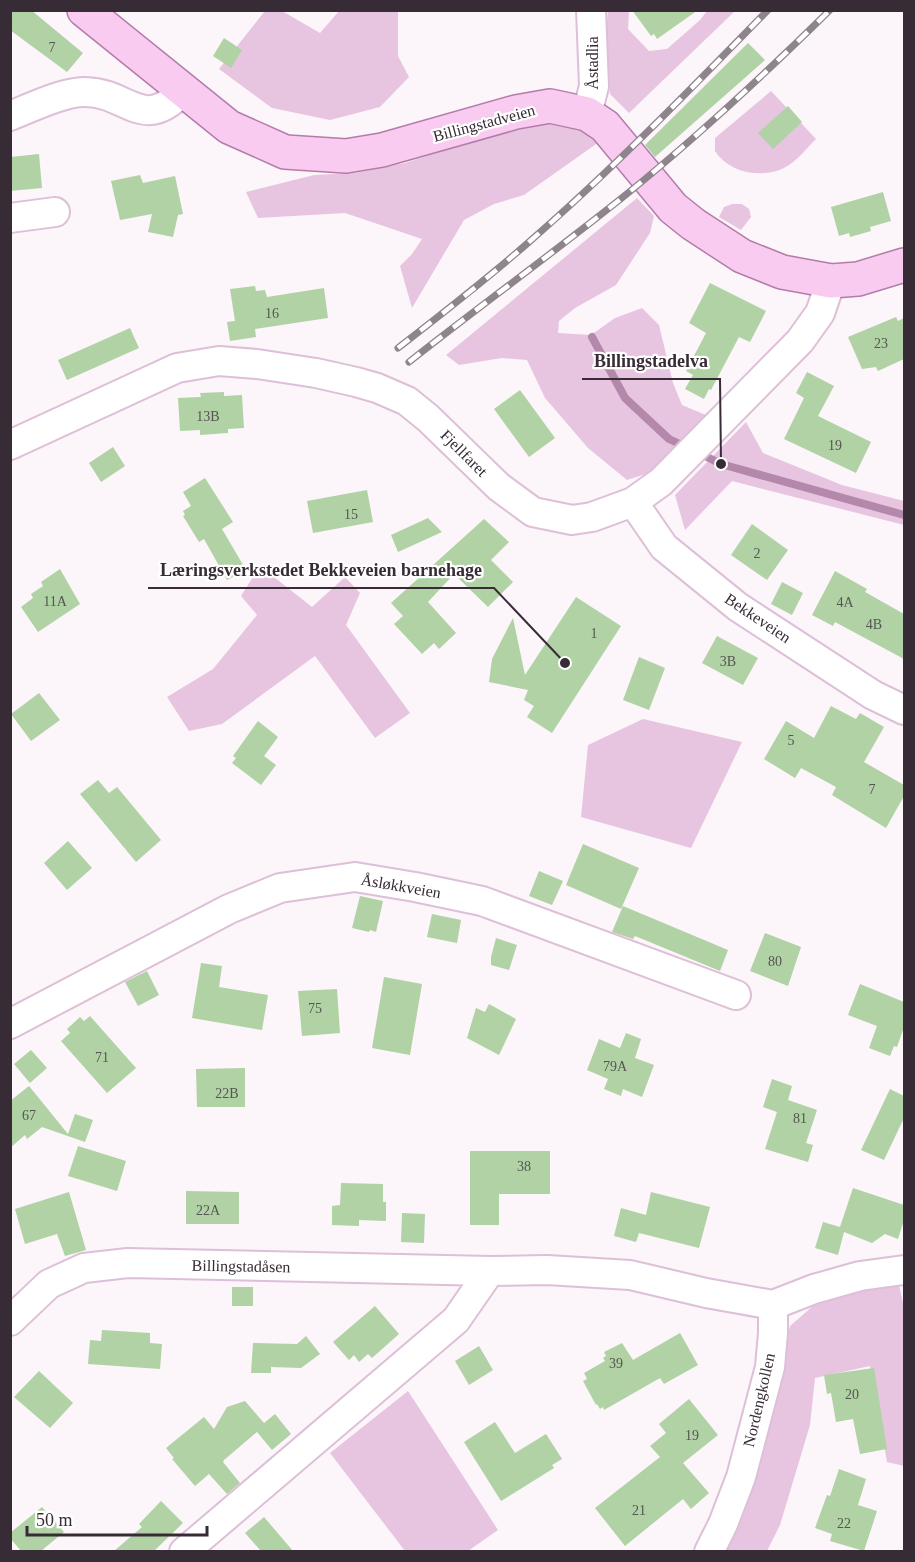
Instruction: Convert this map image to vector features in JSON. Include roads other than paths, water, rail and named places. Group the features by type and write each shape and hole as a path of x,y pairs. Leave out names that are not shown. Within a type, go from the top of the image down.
{"main road":[{"name":"Billingstadveien","path":"84,10 229,127 285,152 346,156 382,150 516,112 550,106 587,114 605,126 673,208 742,256 802,277 831,281 858,279 904,265"}],"street":[{"name":"Åstadlia","path":"587,114 594,86 591,10"},
{"path":"10,116 48,100 83,91 107,94 141,111 161,109 173,102 183,91"},
{"path":"10,218 55,212"},
{"name":"Fjellfaret","path":"10,445 177,368 219,361 257,364 356,382 407,401 428,418 499,487 533,512 572,520 592,517 633,502 661,482 800,341 820,313 831,281"},
{"name":"Bekkeveien","path":"633,502 663,547 738,607 873,694 904,710"},
{"name":"Åsløkkveien","path":"10,1024 229,909 280,888 355,877 415,886 482,902 736,995"},
{"name":"Billingstadåsen","path":"10,1321 49,1284 84,1268 128,1263 490,1271 547,1270 630,1275 706,1293 773,1305"},
{"path":"773,1305 814,1289 860,1276 904,1270"},
{"path":"184,1551 456,1320 490,1271"},
{"name":"Nordengkollen","path":"709,1551 723,1524 741,1477 753,1433 770,1367 773,1305"}],"waterway":[{"path":"592,337 625,398 669,439 686,447"},
{"path":"697,452 721,464 904,515"}],"railway":[{"path":"398,348 465,296 591,186 651,129 768,10"},
{"path":"409,362 628,193 731,104 830,10"}],"place":[{"name":"Billingstadelva","path":"721,464"},
{"name":"Læringsverkstedet Bekkeveien barnehage","path":"565,663"}]}
